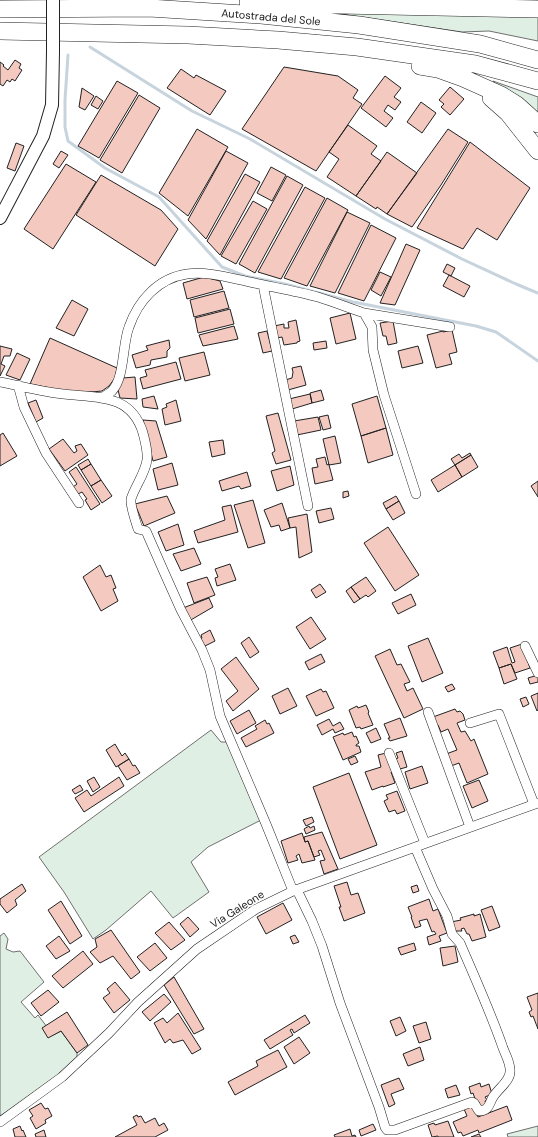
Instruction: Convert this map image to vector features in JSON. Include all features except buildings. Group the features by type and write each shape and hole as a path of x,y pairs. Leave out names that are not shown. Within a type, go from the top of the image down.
{"highway":[{"path":"149,8 240,3 538,9"},
{"name":"Autostrada del Sole","path":"0,9 149,8 261,14 344,23 480,44 538,60"},
{"name":"Autostrada del Sole","path":"0,31 188,35 278,40 357,47 468,63 538,81"},
{"path":"278,40 438,69 473,82 501,95 517,105 538,124"},
{"path":"480,44 538,49"},
{"path":"473,82 508,113 538,151"}],"street":[{"path":"0,218 43,136 52,105 53,0"},
{"path":"102,398 112,391 117,382 121,369 128,328 136,309 159,285 174,277 186,274 201,273 263,285 318,297 364,314 450,327"},
{"path":"263,285 308,506"},
{"path":"364,314 372,327 373,350 384,395 416,494"},
{"path":"0,382 61,394 102,398 118,402 131,410 140,424 145,442 147,459 131,501 138,529 146,531 181,610 202,650 210,670 220,716 295,890 312,921 322,946 340,1004 387,1130 395,1130 472,1102 480,1111 486,1110 490,1106 493,1098 510,1076 510,1067 500,1037 460,943 452,934 447,916 432,889 415,847"},
{"path":"18,385 24,407 46,453 79,503"},
{"path":"525,646 538,673"},
{"path":"428,712 470,827"},
{"path":"470,723 500,714 536,803"},
{"path":"389,753 425,843"},
{"name":"Via Galeone","path":"0,1122 62,1077 109,1033 138,1002 197,949 256,909 295,890 536,803"}],"green space":[{"path":"334,13 538,15 538,41 489,31 462,32"},
{"path":"493,81 538,97 538,118 496,85"},
{"path":"211,730 221,742 228,742 261,820 208,847 191,862 209,892 173,918 151,891 106,930 93,939 64,892 39,857"},
{"path":"4,933 8,939 6,949 13,952 20,951 44,982 21,1002 35,1018 38,1015 53,1035 61,1031 77,1053 77,1057 55,1077 0,1116 0,936"},
{"path":"538,1126 538,1137 508,1137 507,1134"}],"waterway":[{"path":"90,47 192,111 250,139 385,219 462,259 538,293"},
{"path":"68,55 65,100 65,127 68,141 105,168 159,197 222,267 245,276 285,284 353,302 476,326 496,332 538,361"}]}
